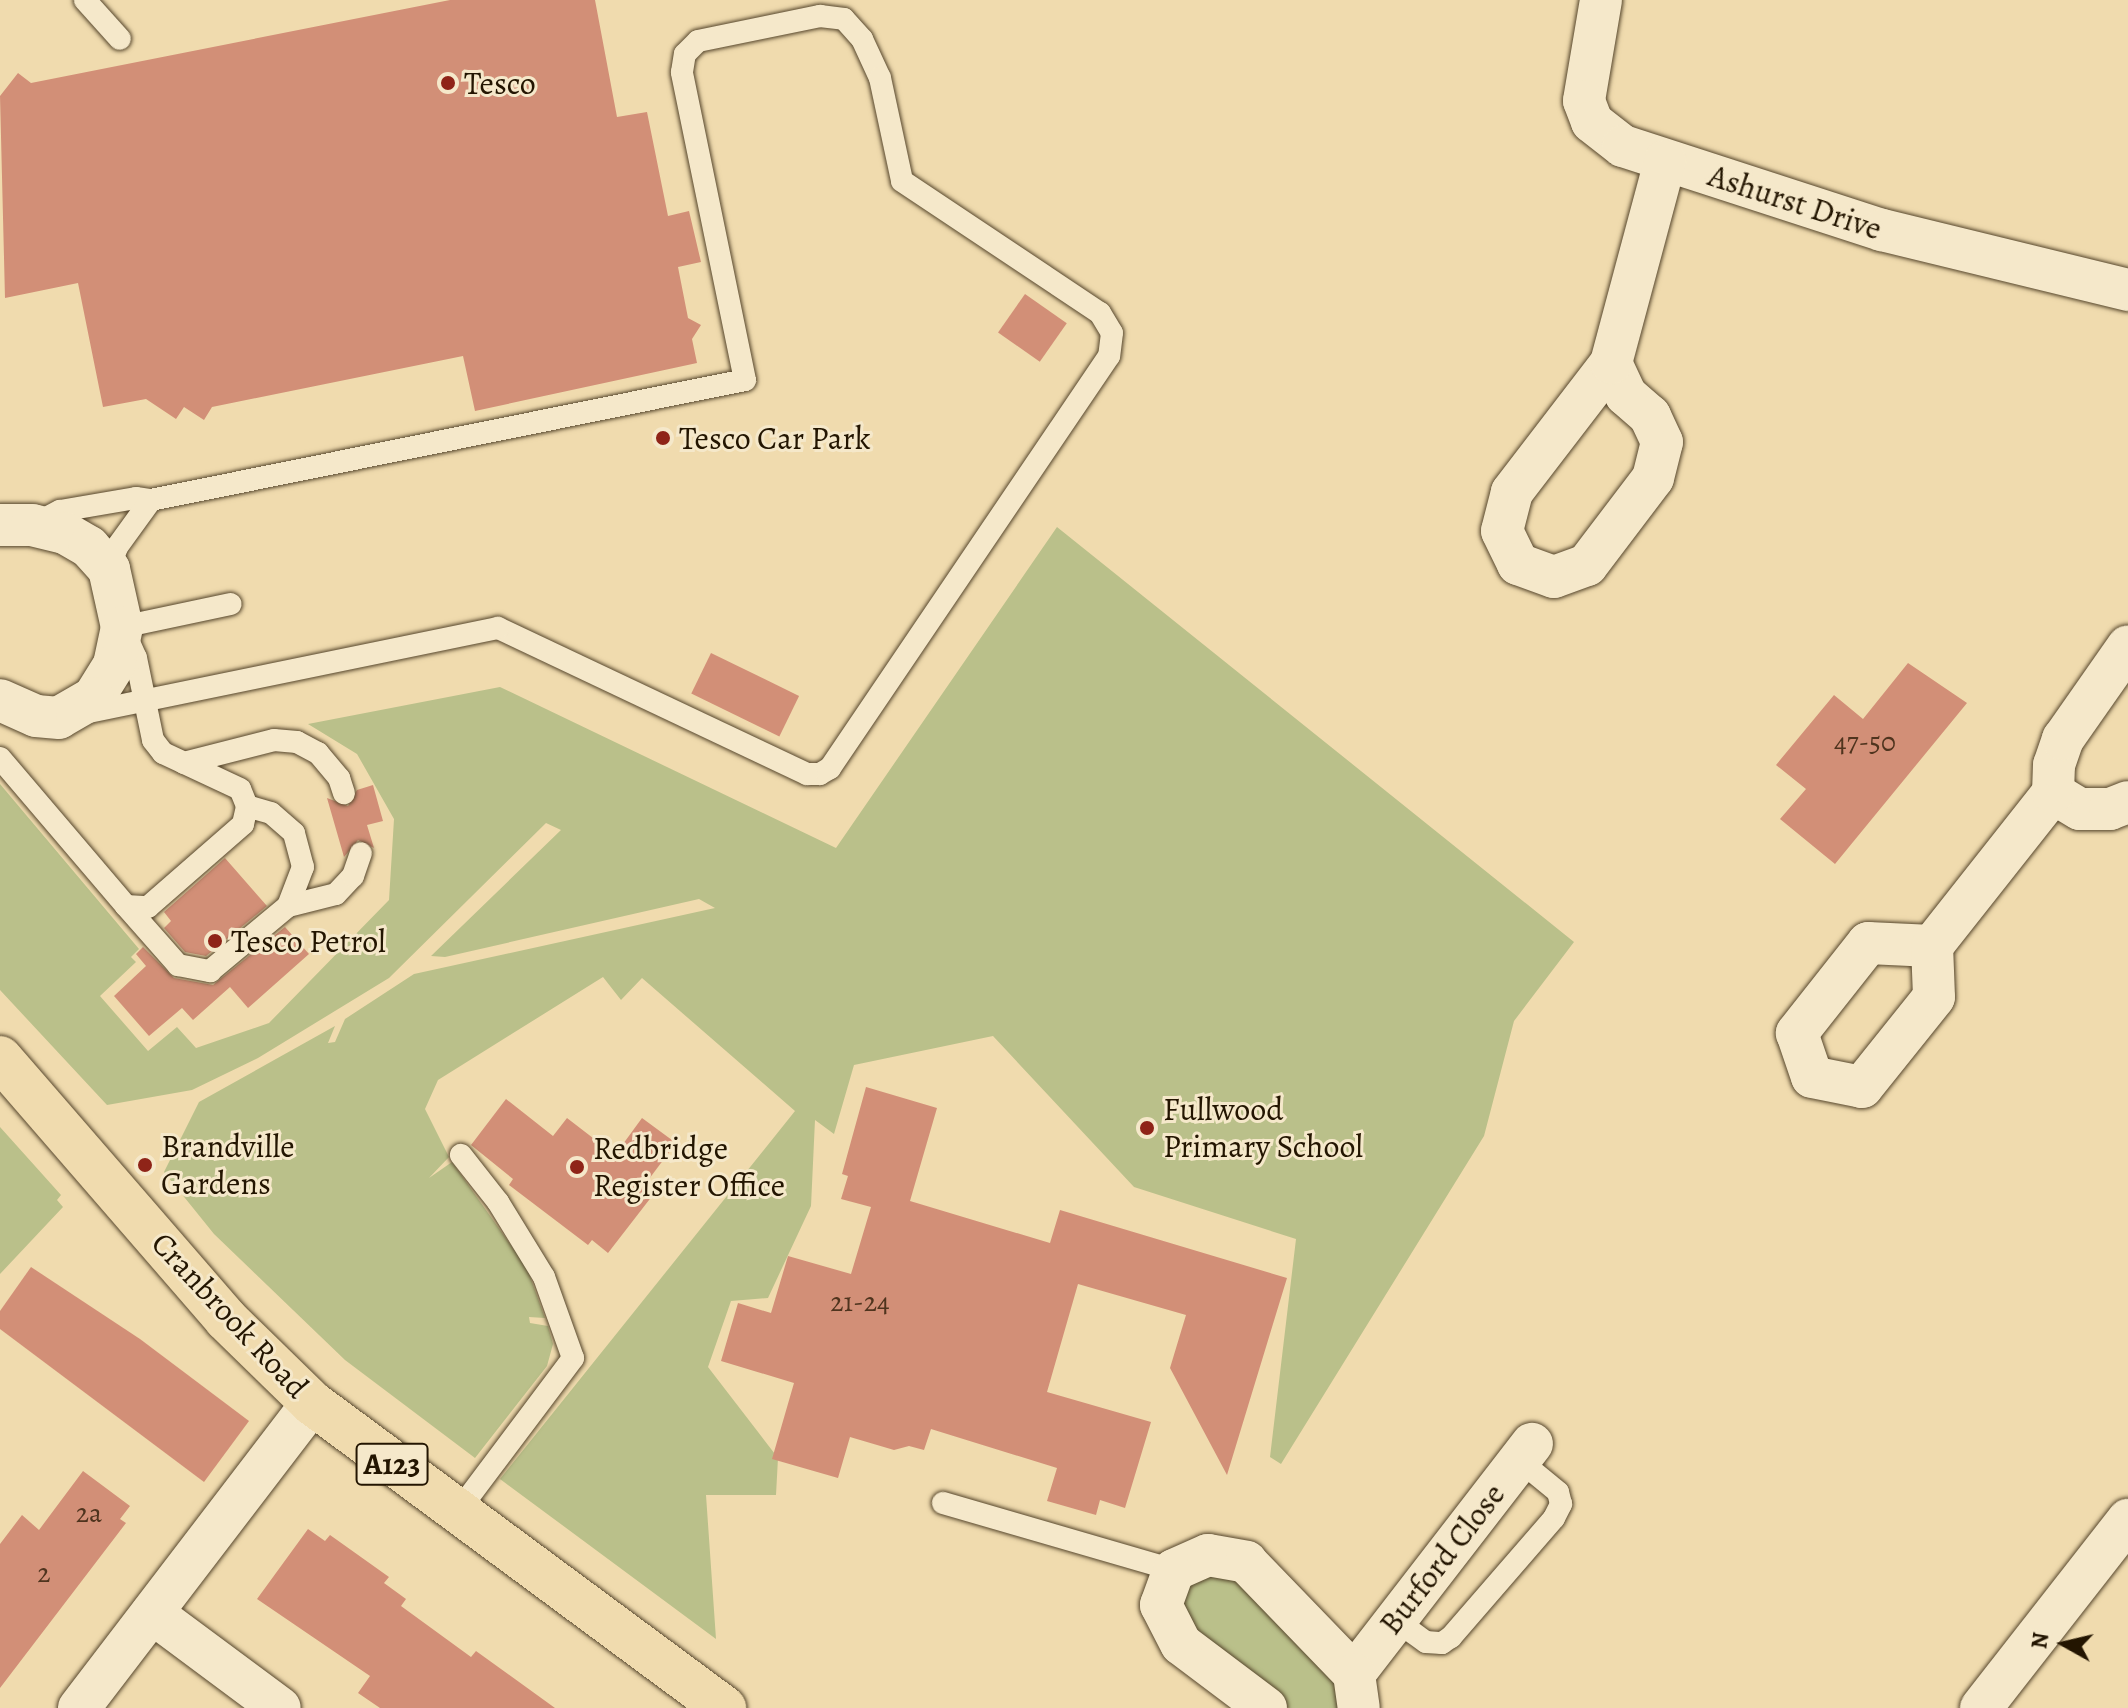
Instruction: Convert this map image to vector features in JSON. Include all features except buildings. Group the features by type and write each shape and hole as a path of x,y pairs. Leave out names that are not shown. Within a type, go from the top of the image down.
{"main road":[{"name":"Cranbrook Road","path":"0,1058 226,1319 312,1403 456,1514 724,1708"}],"street":[{"name":"Ashurst Drive","path":"1601,0 1585,75 1584,101 1592,122 1623,146 1882,230 2128,290"},
{"path":"1611,363 1626,395 1650,416 1662,442 1653,478 1587,565 1554,577 1518,564 1502,531 1512,492 1611,363 1665,161"},
{"path":"0,700 36,716 59,718 93,698 114,665 122,627 109,569 89,547 65,533 16,525"},
{"path":"1932,946 2053,793 2063,739 2128,646"},
{"path":"2053,793 2080,809 2110,809 2128,802"},
{"path":"79,1708 312,1403"},
{"name":"Burford Close","path":"1174,1570 1208,1555 1246,1562 1356,1691 1394,1619 1526,1452"},
{"path":"1981,1708 2128,1520"},
{"path":"1174,1570 1161,1605 1181,1644 1266,1708"},
{"path":"152,1613 280,1708"}],"lane":[{"path":"85,0 120,39"},
{"path":"16,525 60,511 136,498 151,500 745,380 682,72 685,54 698,41 820,16 844,19 862,39 880,78 902,181 1100,313 1112,333 1109,356 830,768 820,774 807,774 498,628 59,718"},
{"path":"109,569 117,547 151,500"},
{"path":"126,906 148,907 243,824 247,806 240,789 163,753 153,740 146,700 122,627 231,604"},
{"path":"184,763 274,740 297,742 318,753 339,778 344,793"},
{"path":"0,758 178,965 210,971 288,906 336,894 353,876 361,853"},
{"path":"247,806 271,813 294,833 303,867 288,906"},
{"path":"456,1514 573,1358 544,1277 498,1202 461,1155"},
{"path":"1394,1619 1426,1642 1442,1643 1451,1637 1554,1518 1561,1504 1558,1492 1526,1452"},
{"path":"943,1503 1174,1570"}],"green space":[{"path":"1057,527 1574,942 1514,1021 1484,1136 1281,1464 1270,1457 1296,1239 1134,1187 993,1036 854,1065 834,1134 815,1120 811,1206 768,1298 731,1301 708,1367 778,1458 776,1495 706,1495 716,1639 500,1479 795,1111 642,978 621,1000 603,977 438,1080 425,1109 449,1157 429,1178 452,1162 527,1268 545,1318 529,1317 530,1323 548,1326 553,1344 547,1366 475,1458 345,1360 214,1234 164,1172 199,1102 335,1026 328,1043 335,1042 345,1019 414,974 715,908 699,899 445,957 431,956 561,830 546,823 389,978 258,1058 192,1090 107,1105 0,990 0,784 139,949 131,957 136,962 100,996 148,1051 177,1027 196,1048 269,1023 389,900 394,819 357,754 308,724 500,687 836,848"},
{"path":"0,1127 61,1195 57,1200 63,1207 0,1274"},
{"path":"1233,1573 1338,1682 1341,1698 1337,1708 1289,1708 1191,1632 1182,1619 1182,1590 1191,1577"}],"place":[{"name":"Tesco","path":"448,83"},
{"name":"Tesco Car Park","path":"663,438"},
{"name":"Tesco Petrol","path":"215,941"},
{"name":"Fullwood Primary School","path":"1147,1128"},
{"name":"Brandville Gardens","path":"145,1165"},
{"name":"Redbridge Register Office","path":"577,1167"}]}
